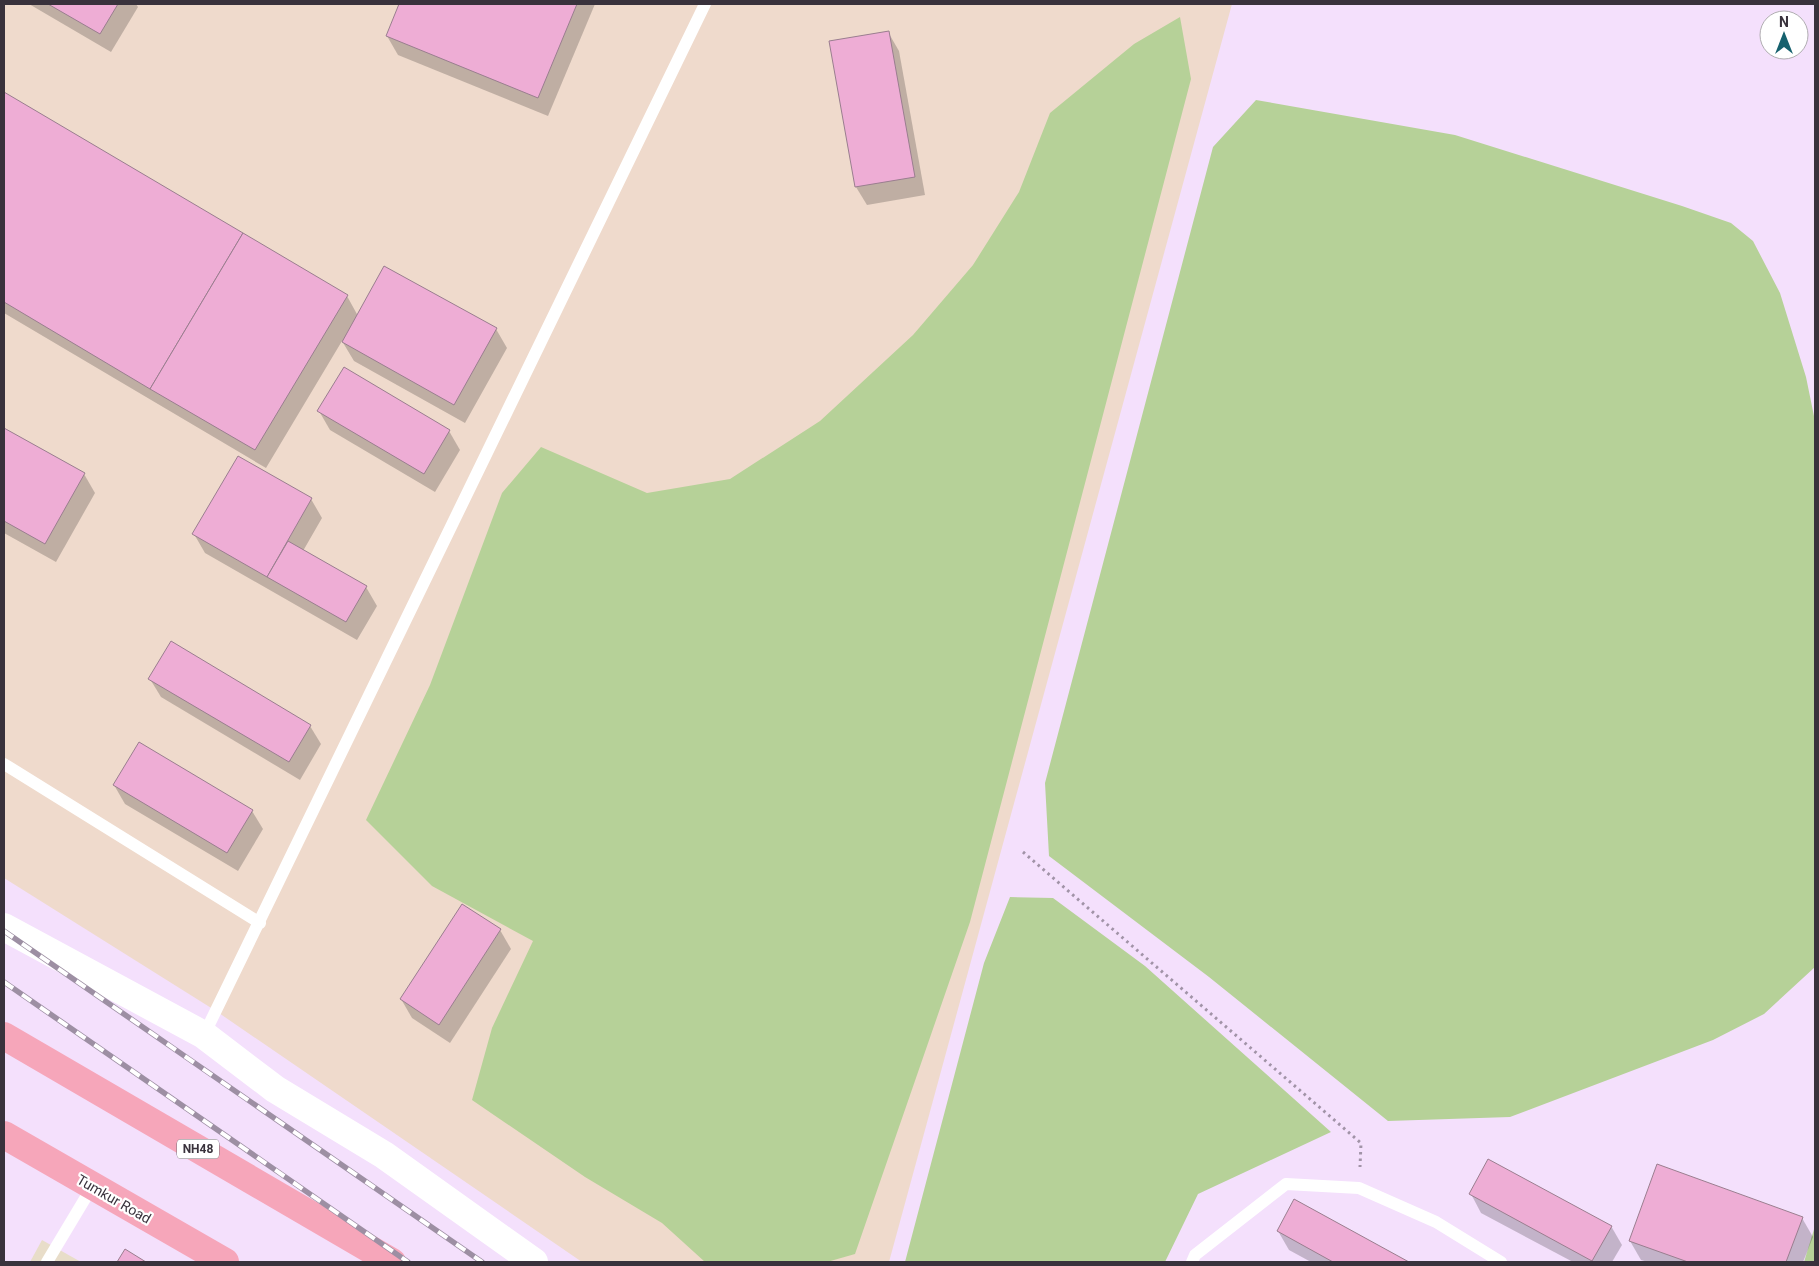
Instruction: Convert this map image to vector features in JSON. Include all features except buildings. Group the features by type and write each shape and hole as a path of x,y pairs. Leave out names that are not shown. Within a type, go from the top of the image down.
{"highway":[{"name":"NH48","path":"4,1036 392,1262"},
{"name":"Tumkur Road","path":"4,1135 224,1262"}],"street":[{"path":"4,927 204,1035 275,1089 384,1155 534,1262"}],"lane":[{"path":"204,1035 705,4"},
{"path":"4,764 260,922"},
{"path":"1192,1262 1195,1255 1286,1184 1359,1188 1436,1222 1498,1262"},
{"path":"47,1262 92,1187"}],"path":[{"path":"1023,852 1361,1143 1359,1188"}],"shaded area":[{"path":"4,4 1232,4 889,1262 582,1262 216,1011 4,878"},
{"path":"42,1240 81,1262 30,1262"}],"green space":[{"path":"1180,17 1191,79 970,922 855,1254 827,1262 705,1262 662,1223 585,1177 472,1100 492,1028 533,941 432,886 366,820 430,685 502,493 541,447 647,493 730,479 820,421 913,335 973,265 1019,192 1050,113 1134,44"},
{"path":"1256,100 1455,135 1731,223 1753,241 1780,293 1806,377 1815,421 1815,967 1764,1014 1713,1040 1510,1117 1388,1121 1209,977 1049,856 1045,783 1213,147"},
{"path":"1010,897 1053,898 1145,966 1331,1132 1198,1194 1165,1262 905,1262 984,963"},
{"path":"1815,1226 1815,1262 1804,1262"}],"railway":[{"path":"4,931 482,1262"},
{"path":"4,982 408,1262"}]}
